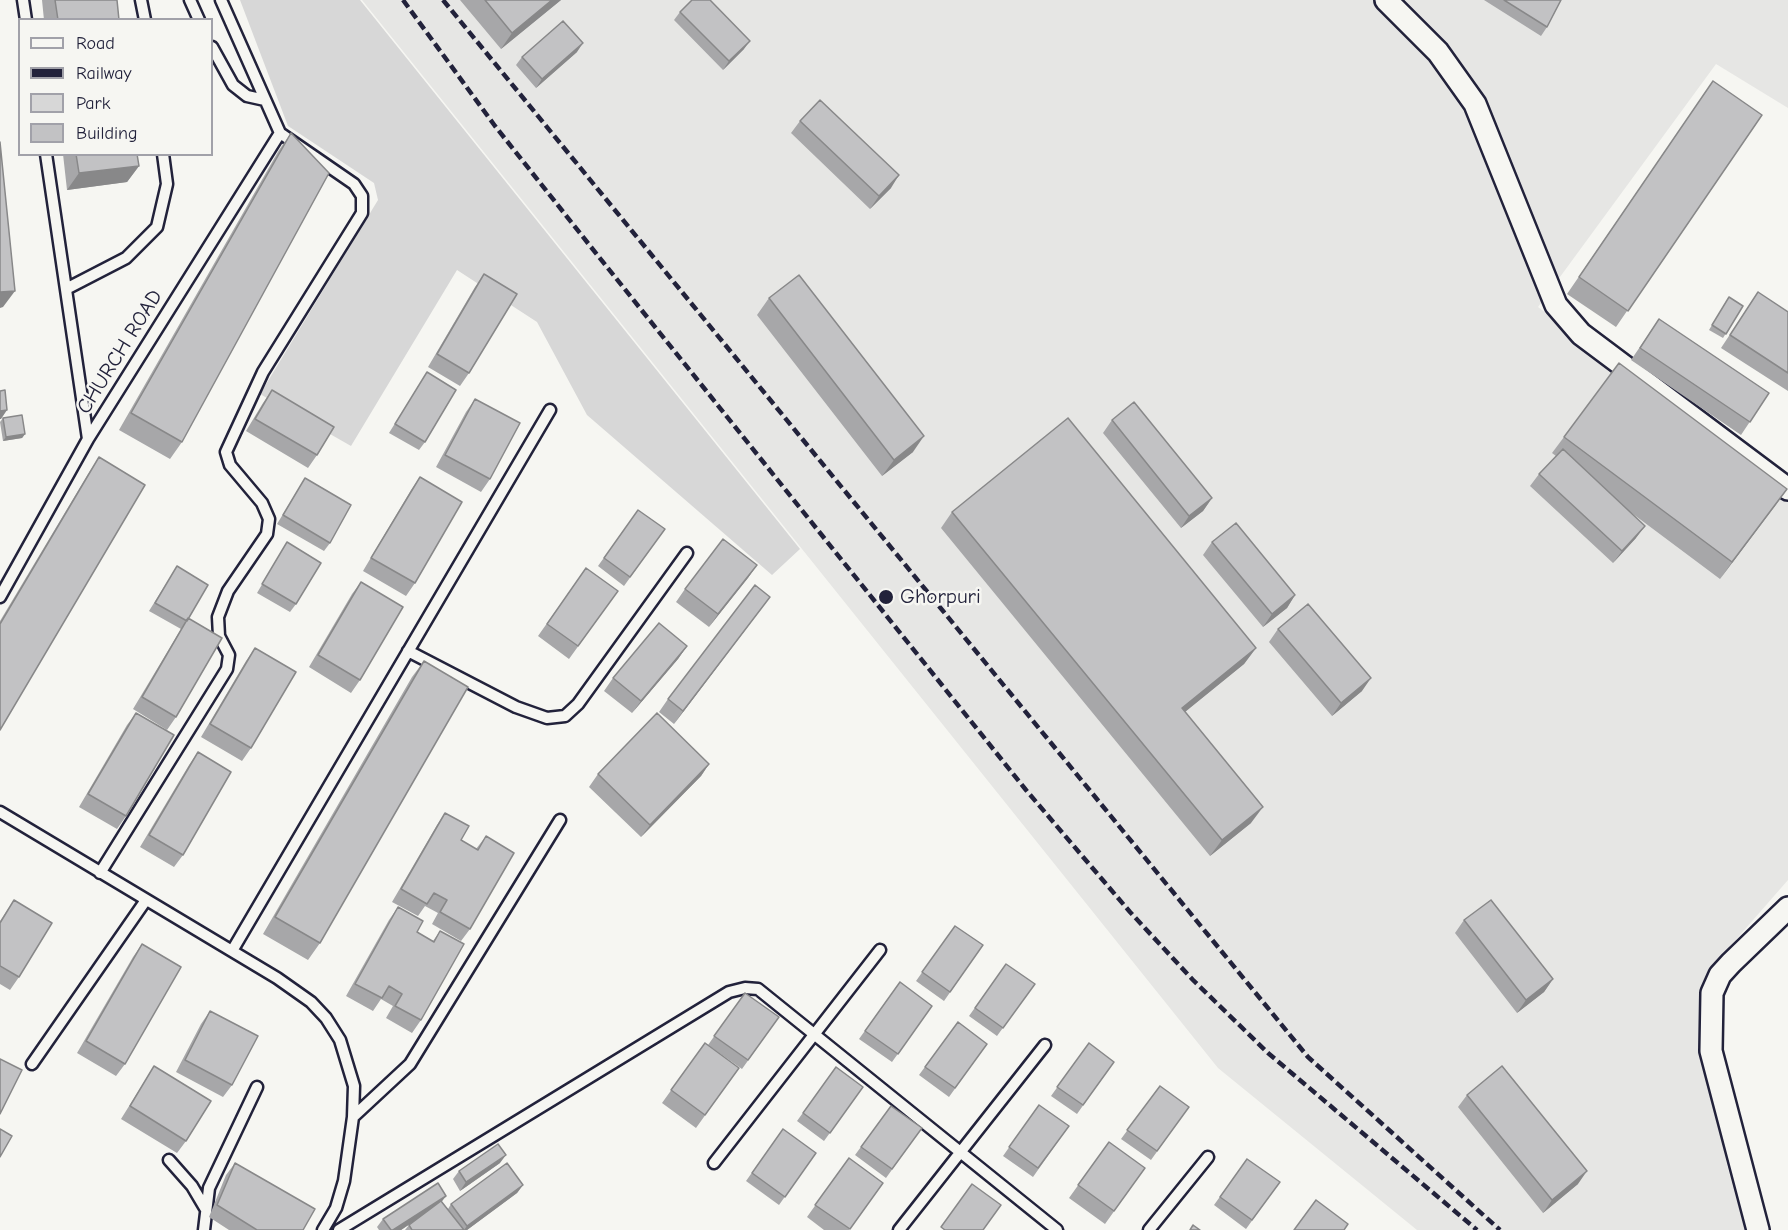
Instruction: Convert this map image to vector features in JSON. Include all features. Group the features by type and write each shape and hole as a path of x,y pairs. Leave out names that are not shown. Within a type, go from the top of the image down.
{"street":[{"path":"1386,0 1438,52 1474,104 1556,304 1581,334 1788,489"},
{"path":"1758,1230 1711,1051 1712,993 1720,975 1788,908"}],"lane":[{"path":"23,0 26,18"},
{"path":"141,0 145,18"},
{"path":"190,0 198,18"},
{"path":"100,873 227,669 229,655 219,636 218,617 228,591 267,534 269,519 262,503 230,465 226,452 263,372 362,213 362,196 354,184 280,133 221,0"},
{"path":"213,49 233,85 247,96 265,100"},
{"name":"CHURCH ROAD","path":"0,597 88,439 280,133"},
{"path":"46,156 88,439"},
{"path":"66,289 126,258 157,227 167,184 163,156"},
{"path":"232,951 550,410"},
{"path":"408,651 516,707 547,718 565,716 578,704 687,553"},
{"path":"0,812 232,951 311,1002 326,1018 340,1041 354,1086 353,1117 344,1182 336,1208 323,1230"},
{"path":"353,1117 410,1064 560,820"},
{"path":"32,1064 146,900"},
{"path":"714,1163 879,950"},
{"path":"339,1230 729,992 745,988 758,989 1057,1230"},
{"path":"899,1230 1045,1044"},
{"path":"204,1230 205,1208 217,1169 257,1087"},
{"path":"1149,1230 1208,1157"},
{"path":"169,1160 192,1186 205,1208"}],"shaded area":[{"path":"362,0 1788,0 1788,108 1716,64 1538,307 1788,498 1788,880 1712,967 1701,1041 1727,1165 1745,1230 1417,1230 1218,1068"}],"green space":[{"path":"240,0 360,0 800,549 772,575 587,415 537,322 457,270 351,446 260,394 378,200 374,183 288,126"}],"building":[{"path":"55,0 117,0 119,18 58,18"},
{"path":"485,0 552,0 512,33"},
{"path":"692,0 710,0 750,41 729,61 680,12"},
{"path":"1504,0 1561,0 1547,27"},
{"path":"563,21 583,43 542,79 522,57"},
{"path":"1713,81 1762,115 1628,311 1579,277"},
{"path":"820,100 899,175 879,196 800,121"},
{"path":"291,133 329,173 182,442 131,413"},
{"path":"0,142 15,291 0,292"},
{"path":"76,156 137,156 139,166 79,173"},
{"path":"484,274 517,294 469,373 437,354"},
{"path":"799,275 924,436 894,460 769,298"},
{"path":"1758,292 1788,312 1788,373 1730,335"},
{"path":"1729,297 1743,306 1726,334 1712,325"},
{"path":"1659,319 1769,393 1750,422 1640,348"},
{"path":"1619,363 1787,489 1732,562 1564,437"},
{"path":"427,372 456,390 425,442 395,424"},
{"path":"5,390 7,410 0,411 0,391"},
{"path":"272,390 334,427 317,455 255,419"},
{"path":"475,399 520,423 490,479 445,455"},
{"path":"1134,402 1212,498 1189,516 1112,420"},
{"path":"22,415 25,434 6,437 3,418"},
{"path":"1068,418 1256,648 1182,708 1263,807 1222,840 952,512"},
{"path":"1563,449 1645,526 1622,551 1539,474"},
{"path":"99,457 145,485 0,730 0,624"},
{"path":"420,477 462,502 415,583 371,558"},
{"path":"305,478 351,505 330,543 283,515"},
{"path":"638,510 665,529 630,577 604,558"},
{"path":"1236,523 1295,595 1272,614 1212,542"},
{"path":"723,539 757,565 718,614 685,589"},
{"path":"287,542 321,563 296,604 262,584"},
{"path":"177,566 208,585 187,621 155,603"},
{"path":"586,568 618,591 578,646 547,624"},
{"path":"361,582 403,607 360,680 318,655"},
{"path":"755,585 770,597 683,711 668,699"},
{"path":"1308,604 1371,678 1341,703 1278,629"},
{"path":"188,618 222,638 176,717 142,697"},
{"path":"659,623 687,646 641,701 613,678"},
{"path":"255,648 296,672 251,748 210,724"},
{"path":"424,661 468,687 320,943 275,917"},
{"path":"136,713 174,735 126,816 88,794"},
{"path":"657,713 709,764 650,825 598,774"},
{"path":"198,752 231,772 183,855 149,835"},
{"path":"445,813 469,826 461,840 478,850 486,836 514,853 470,929 440,912 447,900 434,893 427,904 401,889"},
{"path":"14,900 52,923 19,977 0,966 0,923"},
{"path":"1491,900 1553,979 1526,1000 1464,920"},
{"path":"398,907 423,921 417,932 434,942 440,931 464,944 421,1020 395,1006 402,994 389,986 382,998 355,984"},
{"path":"955,926 983,945 950,992 922,972"},
{"path":"142,944 181,967 125,1064 86,1041"},
{"path":"1006,964 1035,984 1003,1028 975,1008"},
{"path":"900,982 932,1006 898,1054 865,1031"},
{"path":"745,993 779,1017 748,1060 714,1036"},
{"path":"210,1011 258,1036 232,1085 185,1060"},
{"path":"958,1022 987,1044 955,1088 925,1067"},
{"path":"705,1043 739,1068 705,1115 671,1090"},
{"path":"1089,1043 1114,1062 1083,1105 1057,1087"},
{"path":"0,1059 22,1070 0,1114"},
{"path":"154,1066 211,1101 186,1141 130,1106"},
{"path":"1502,1066 1587,1171 1552,1200 1467,1095"},
{"path":"836,1067 863,1087 830,1133 803,1113"},
{"path":"1160,1086 1189,1107 1157,1151 1127,1130"},
{"path":"1039,1105 1069,1126 1038,1168 1009,1147"},
{"path":"891,1106 922,1128 892,1169 861,1147"},
{"path":"0,1129 12,1136 0,1157"},
{"path":"783,1129 816,1153 785,1197 752,1173"},
{"path":"1109,1142 1145,1168 1114,1211 1078,1185"},
{"path":"498,1144 506,1155 466,1182 459,1171"},
{"path":"849,1158 883,1183 850,1229 815,1205"},
{"path":"1247,1159 1280,1182 1252,1220 1220,1197"},
{"path":"235,1163 315,1209 303,1230 257,1230 217,1205"},
{"path":"507,1163 523,1185 467,1226 451,1204"},
{"path":"438,1183 446,1196 391,1230 383,1219"},
{"path":"972,1184 1001,1205 983,1230 945,1230 941,1227"},
{"path":"1316,1200 1348,1224 1344,1230 1294,1230"},
{"path":"441,1201 464,1230 412,1230 409,1225"},
{"path":"1193,1225 1200,1230 1190,1230"}],"railway":[{"path":"403,0 495,126 591,247 1026,790 1130,912 1193,980 1268,1053 1477,1230"},
{"path":"443,0 1308,1057 1500,1230"}],"place":[{"name":"Ghorpuri","path":"886,597"}]}
